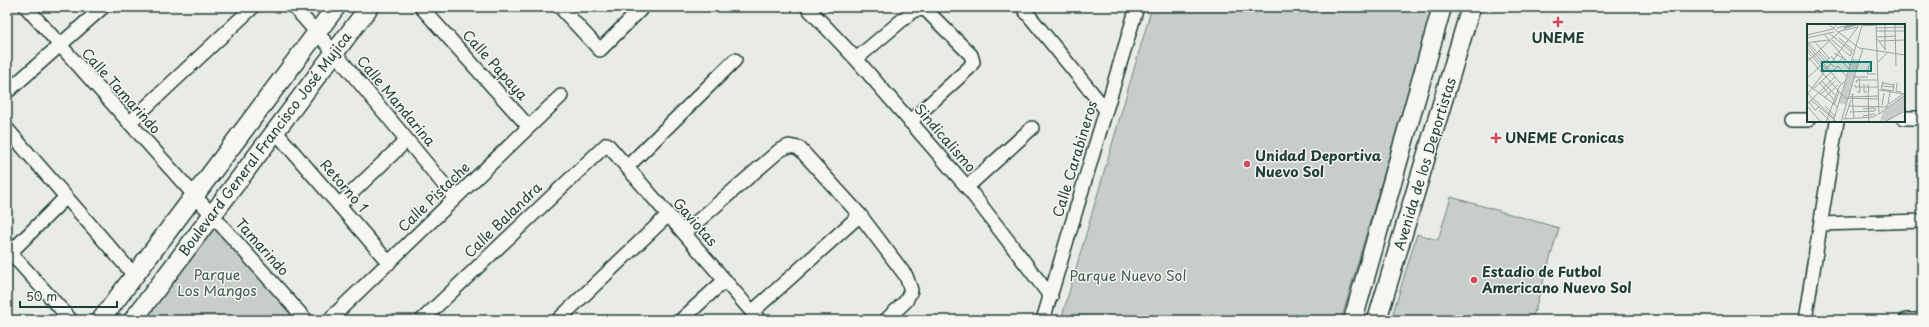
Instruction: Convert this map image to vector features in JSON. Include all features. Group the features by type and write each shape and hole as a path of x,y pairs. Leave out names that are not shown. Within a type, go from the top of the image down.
{"street":[{"name":"Calle Tamarindo","path":"26,7 59,46 195,195"},
{"path":"7,92 103,7"},
{"path":"129,123 253,7"},
{"name":"Calle Mandarina","path":"294,7 335,53 455,198"},
{"name":"Boulevard General Francisco José Mujica","path":"101,320 336,7"},
{"name":"Boulevard General Francisco José Mujica","path":"133,320 369,7"},
{"name":"Calle Papaya","path":"421,7 529,127"},
{"path":"560,7 600,50 643,7"},
{"name":"Sindicalismo","path":"808,7 856,59 967,187 1051,297"},
{"path":"1022,7 1106,110"},
{"name":"Calle Carabineros","path":"1044,320 1137,7"},
{"name":"Avenida de los Deportistas","path":"1353,320 1401,146 1442,7"},
{"name":"Avenida de los Deportistas","path":"1377,320 1471,7"},
{"path":"856,59 914,10 921,8 925,9 971,55 973,62 969,68 910,122"},
{"path":"627,167 735,60"},
{"name":"Calle Pistache","path":"329,320 561,96"},
{"path":"1905,118 1922,118"},
{"path":"1791,120 1807,120"},
{"path":"1805,320 1837,122"},
{"path":"967,187 1032,128"},
{"path":"7,129 134,275"},
{"name":"Retorno 1","path":"275,131 389,263"},
{"path":"339,205 407,140"},
{"name":"Gaviotas","path":"607,144 755,316"},
{"name":"Calle Balandra","path":"422,320 607,144"},
{"path":"684,233 780,150 789,146 799,148 860,215 906,276 911,290 906,301 886,320"},
{"path":"1401,146 1428,153"},
{"name":"Tamarindo","path":"195,195 306,320"},
{"path":"66,197 9,251 71,320"},
{"path":"558,320 668,215"},
{"path":"755,316 860,215"},
{"path":"1821,224 1922,221"},
{"path":"681,320 725,280"},
{"path":"1906,320 1922,320"}],"green space":[{"name":"Unidad Deportiva Nuevo Sol","path":"1152,7 1433,7 1341,320 1061,320"},
{"name":"Estadio de Futbol Americano Nuevo Sol","path":"1451,197 1559,228 1532,320 1391,320 1417,234 1438,240"},
{"name":"Parque Los Mangos","path":"214,224 298,320 144,320"}],"place":[{"name":"UNEME","path":"1558,22"},
{"name":"UNEME Cronicas","path":"1496,138"},
{"name":"Unidad Deportiva Nuevo Sol","path":"1247,164"},
{"name":"Estadio de Futbol Americano Nuevo Sol","path":"1474,280"}],"park label":[{"name":"Parque Nuevo Sol","path":"1128,276"}]}
